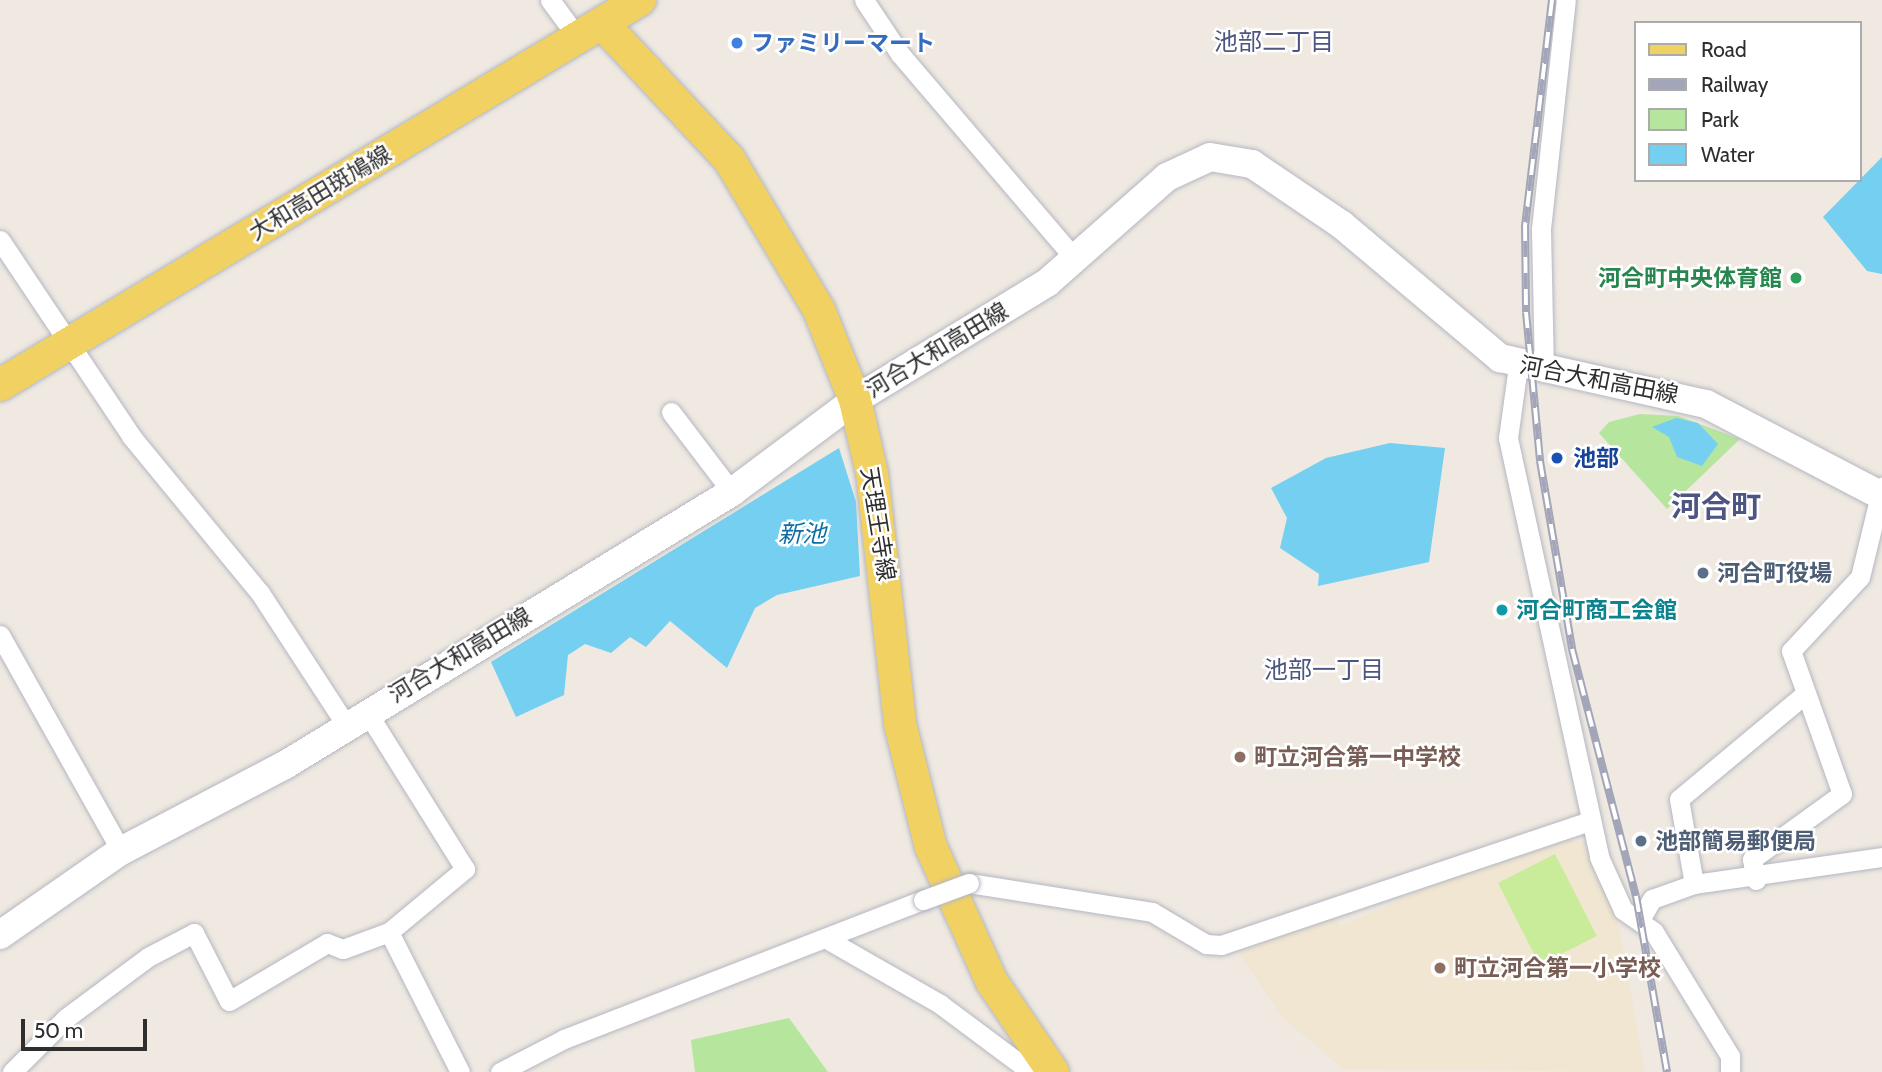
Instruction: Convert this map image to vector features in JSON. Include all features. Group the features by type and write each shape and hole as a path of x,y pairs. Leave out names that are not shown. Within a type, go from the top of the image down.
{"main road":[{"name":"大和高田斑鳩線","path":"0,385 640,0"},
{"name":"天理王寺線","path":"590,30 691,114 766,213 819,310 855,400 885,556 910,777 960,920 1053,1072"},
{"name":"河合大和高田線","path":"0,935 121,851 357,718 732,492 855,400 1077,261 1181,168 1210,157 1238,157 1372,247 1484,348 1531,369 1706,404 1880,492"}],"street":[{"path":"550,0 590,30"},
{"path":"864,0 900,54 1077,261"},
{"path":"1566,0 1541,229 1531,369 1508,438 1590,821 1623,910 1641,918 1730,1056 1730,1072"},
{"path":"0,240 68,344 159,472 260,593 357,718 465,869 388,932 343,949 327,943 229,1001 194,933 148,957 66,1017 12,1072"},
{"path":"671,412 732,492"},
{"path":"1756,880 1752,859 1842,794 1791,651 1860,577 1880,492"},
{"path":"0,635 121,851"},
{"path":"1694,884 1679,799 1806,693"},
{"path":"500,1072 564,1039 830,941 969,883 1152,912 1206,944 1221,945 1590,821"},
{"path":"1641,918 1652,899 1694,884 1756,880 1882,857"},
{"path":"388,932 460,1072"},
{"path":"830,941 940,1004 1031,1072"}],"shaded area":[{"name":"町立河合第一小学校","path":"1569,839 1585,843 1618,921 1645,1072 1343,1069 1282,1017 1239,953 1332,915 1340,926 1485,863"}],"green space":[{"path":"1640,414 1678,416 1740,439 1667,509 1599,433 1609,422"},
{"path":"1555,854 1597,936 1540,965 1498,883"},
{"path":"789,1018 828,1072 695,1072 691,1040"}],"water":[{"path":"1882,157 1882,274 1867,271 1823,217 1857,182 1861,182 1861,178"},
{"path":"1676,418 1698,423 1718,444 1702,466 1677,457 1669,437 1652,427"},
{"path":"1390,443 1445,448 1429,562 1318,586 1319,574 1280,548 1287,518 1271,488 1326,458"},
{"name":"新池","path":"839,448 856,502 860,576 777,595 755,608 727,668 670,621 646,647 630,637 611,653 585,644 568,655 564,695 516,717 491,662"}],"railway":[{"path":"1552,0 1525,225 1526,312 1540,461 1572,649 1636,896 1667,1072"}],"place":[{"name":"ファミリーマート","path":"737,43"},
{"name":"河合町中央体育館","path":"1796,278"},
{"name":"池部","path":"1557,458"},
{"name":"河合町役場","path":"1703,573"},
{"name":"河合町商工会館","path":"1502,610"},
{"name":"町立河合第一中学校","path":"1240,757"},
{"name":"池部簡易郵便局","path":"1641,841"},
{"name":"町立河合第一小学校","path":"1440,968"}],"district":[{"name":"池部二丁目","path":"1274,42"},
{"name":"河合町","path":"1716,507"},
{"name":"池部一丁目","path":"1324,670"}]}
